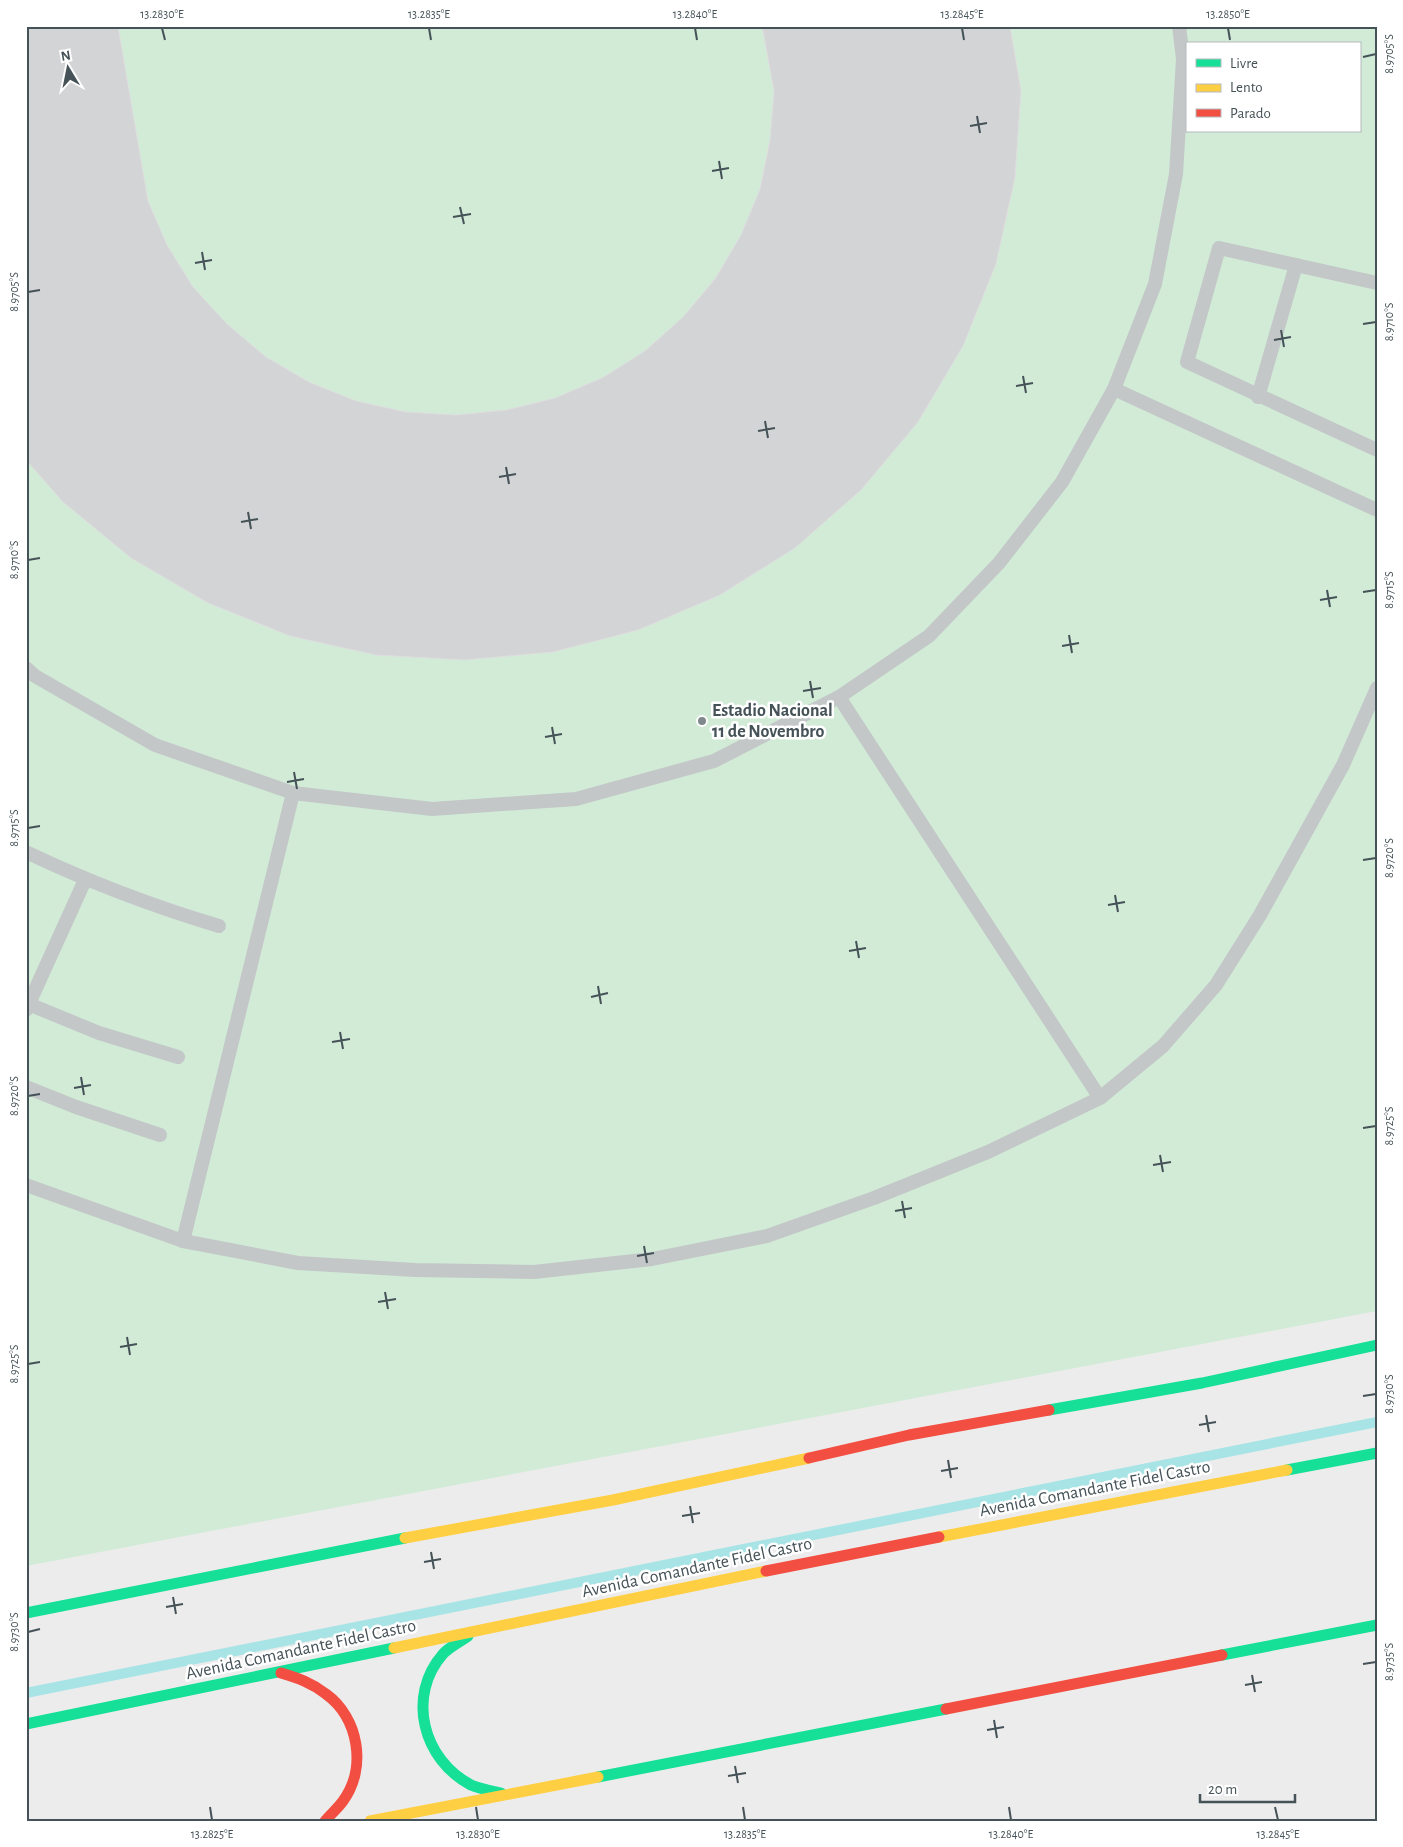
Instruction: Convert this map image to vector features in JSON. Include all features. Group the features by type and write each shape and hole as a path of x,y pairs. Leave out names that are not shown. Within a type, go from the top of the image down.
{"main road":[{"path":"26,1613 762,1470 909,1435 1202,1383 1377,1345"},
{"name":"Avenida Comandante Fidel Castro","path":"26,1724 478,1632 784,1567 1377,1453"},
{"path":"370,1821 1377,1625"},
{"path":"478,1632 450,1647 432,1670 423,1696 423,1725 426,1738 440,1763 462,1782 488,1792 518,1793"},
{"path":"275,1673 294,1675 319,1686 339,1703 352,1726 357,1752 354,1778 343,1802 325,1821"}],"lane":[{"path":"26,668 36,676 155,746 293,793 432,809 576,799 714,761 839,697 929,636 999,563 1062,482 1114,389 1156,284 1172,193 1183,59 1179,26"},
{"path":"1377,283 1219,248 1187,362 1377,450"},
{"path":"1258,396 1296,265"},
{"path":"1114,389 1377,510"},
{"path":"26,1185 183,1241 298,1262 415,1270 534,1272 652,1259 766,1236 865,1201 988,1152 1100,1098 1162,1046 1216,985 1260,915 1343,765 1377,688"},
{"path":"839,697 1100,1098"},
{"path":"183,1241 293,793"},
{"path":"26,852 85,880 152,906 218,926"},
{"path":"85,880 27,1005 100,1033 178,1058"},
{"path":"26,1086 76,1107 160,1135"}],"green space":[{"name":"Estadio Nacional 11 de Novembro","path":"26,26 1377,26 1377,1311 26,1566"}],"building":[{"path":"26,26 118,26 148,201 167,245 193,287 227,324 266,357 309,382 356,401 406,412 456,415 506,410 555,398 602,378 645,351 683,317 715,279 741,235 760,189 770,140 774,91 762,26 1010,26 1021,90 1015,178 996,264 963,346 918,422 861,490 795,548 720,595 638,630 553,652 465,660 376,655 290,636 208,603 131,558 63,502 26,460"}],"waterway":[{"path":"26,1693 1377,1422"}],"traffic: fast":[{"path":"1049,1410 1202,1383 1377,1345"},
{"path":"1287,1470 1377,1453"},
{"path":"26,1613 405,1538"},
{"path":"1222,1655 1377,1625"},
{"path":"468,1636 445,1651 432,1671 425,1689 423,1707 425,1726 431,1744 441,1760 454,1774 471,1785 501,1793"},
{"path":"26,1724 394,1648"},
{"path":"598,1777 946,1709"}],"traffic: slow":[{"path":"405,1538 613,1500 809,1458"},
{"path":"939,1537 1287,1470"},
{"path":"394,1648 766,1571"},
{"path":"370,1821 598,1777"}],"traffic: jam":[{"path":"809,1458 909,1435 1049,1410"},
{"path":"766,1571 939,1537"},
{"path":"946,1709 1222,1655"},
{"path":"281,1673 305,1681 326,1694 346,1716 352,1730 356,1744 357,1759 351,1788 343,1801 325,1821"}],"place":[{"name":"Estadio Nacional 11 de Novembro","path":"702,721"}]}
